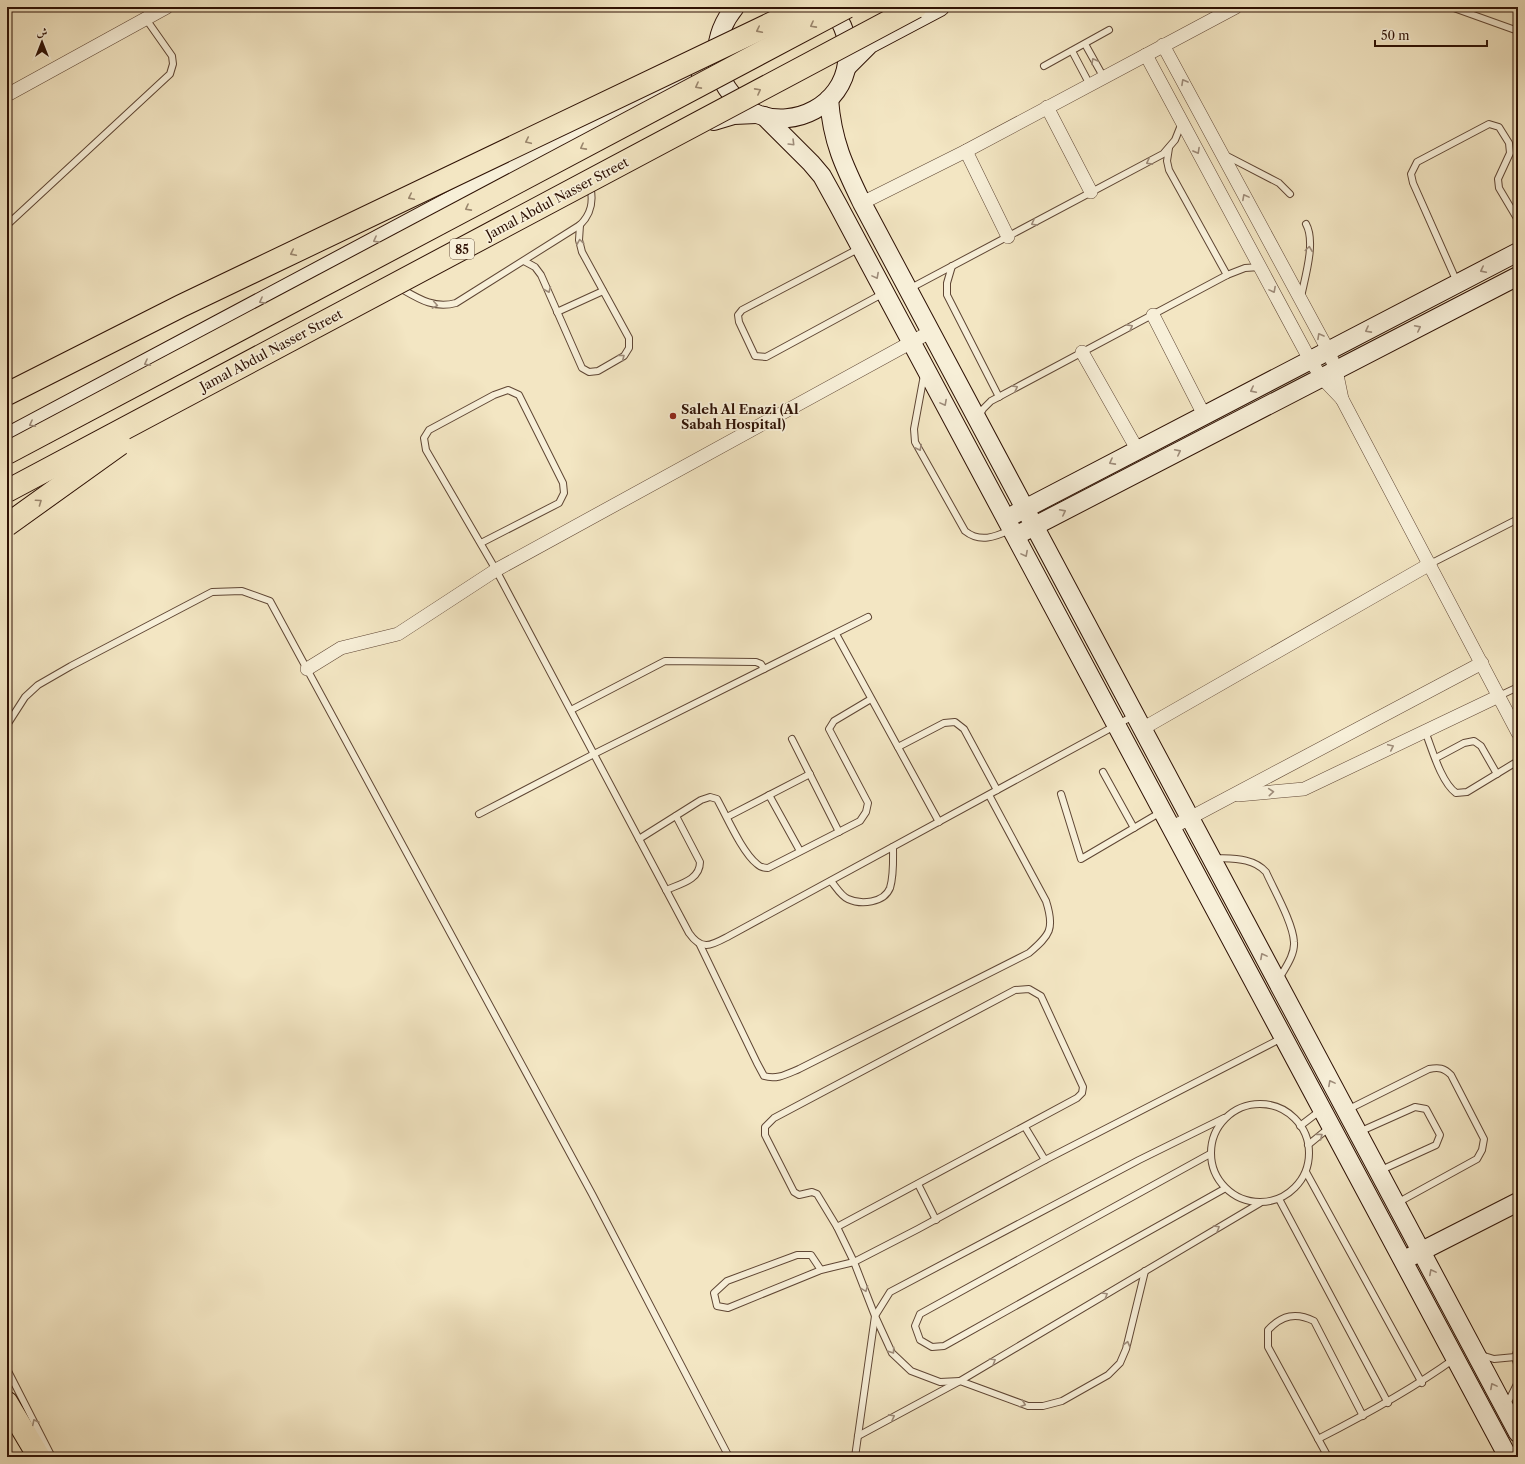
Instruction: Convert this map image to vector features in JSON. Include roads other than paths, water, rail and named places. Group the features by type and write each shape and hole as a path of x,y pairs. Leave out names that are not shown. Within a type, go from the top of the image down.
{"highway":[{"path":"7,394 181,306 806,7"},
{"name":"85","path":"7,453 847,7"},
{"name":"Jamal Abdul Nasser Street","path":"7,491 916,7"},
{"path":"7,525 196,390"},
{"path":"7,1403 38,1457"}],"street":[{"path":"7,96 167,7"},
{"path":"724,7 717,60 724,84 739,103 760,115 800,151 822,176 1508,1457"},
{"path":"7,437 695,71 710,54 721,30 735,7"},
{"path":"7,498 715,120 734,115 760,115 784,118 796,117 808,113 829,99 837,90 847,67 848,54 846,36 838,18 829,7"},
{"path":"847,67 870,44 940,7"},
{"path":"862,203 966,151 1236,7"},
{"path":"1163,45 1235,176 1300,301 1328,350 1329,374"},
{"path":"1146,55 1310,360 1329,374 1518,733"},
{"path":"829,99 836,144 842,162 862,203 1518,1433"},
{"path":"1047,107 1091,192"},
{"path":"966,151 1008,237"},
{"path":"1216,186 1235,176"},
{"path":"1237,225 1255,215"},
{"path":"1011,528 1024,508 1518,252"},
{"path":"1011,528 1034,527 1518,276"},
{"path":"1435,295 1445,314"},
{"path":"1153,315 1204,415"},
{"path":"307,669 341,648 398,634 496,570 930,332"},
{"path":"1082,352 1137,449"},
{"path":"934,385 952,373"},
{"path":"1139,722 1430,564"},
{"path":"1048,597 1066,585"},
{"path":"1171,828 1482,663"},
{"path":"1232,795 1304,788 1499,696"},
{"path":"1403,1260 1422,1252 1518,1202"}],"lane":[{"path":"1452,7 1518,31"},
{"path":"7,225 170,74 173,64 172,56 146,18"},
{"path":"1044,66 1109,30"},
{"path":"1085,44 1104,78"},
{"path":"1072,51 1090,85"},
{"path":"908,289 1158,157 1169,148 1175,140 1182,123"},
{"path":"1458,283 1413,183 1411,174 1417,162 1486,126 1493,124 1499,127 1509,143 1510,153 1498,179 1499,188 1518,220"},
{"path":"1169,148 1167,161 1169,170 1226,275"},
{"path":"1223,154 1279,183 1290,194"},
{"path":"400,288 430,304 449,305 456,303 580,225 590,212 592,195 590,186"},
{"path":"1300,301 1310,245 1310,234 1306,224"},
{"path":"524,261 534,267 541,275 579,364 589,372 598,371 624,356 630,343 580,246 580,225"},
{"path":"861,248 742,310 738,315 739,322 755,356 766,357 885,292"},
{"path":"952,266 947,283 947,295 999,397"},
{"path":"978,422 983,408 999,397 1226,275 1245,268 1260,267"},
{"path":"557,312 603,291"},
{"path":"925,369 914,429 918,447 965,531 976,537 986,538 995,537 1011,528"},
{"path":"481,543 559,503 564,493 563,483 519,395 508,390 494,395 429,430 424,438 426,450 496,570 689,933 700,945 764,1076 780,1077 803,1066 1029,953 1047,937 1050,929 1050,915 1046,901 989,795"},
{"path":"1430,564 1518,519"},
{"path":"7,726 25,697 38,685 71,666 212,592 242,591 270,601 592,1194 729,1457"},
{"path":"479,814 594,754 868,617"},
{"path":"836,634 939,822"},
{"path":"570,710 665,661 756,662 764,669"},
{"path":"1499,696 1518,687"},
{"path":"639,839 701,800 710,797 717,800 745,850 756,864 762,868 768,868 860,821 866,812 868,803 829,729 834,721 872,699"},
{"path":"898,747 944,724 955,722 964,729 997,790"},
{"path":"700,945 713,944 1116,725 1139,722"},
{"path":"1425,731 1450,789 1456,793 1467,792 1518,761"},
{"path":"792,739 839,832"},
{"path":"1436,758 1464,743 1474,741 1481,746 1497,774"},
{"path":"1103,772 1134,828"},
{"path":"727,817 810,774"},
{"path":"1061,794 1081,858 1162,811"},
{"path":"769,795 800,851"},
{"path":"666,890 695,877 700,870 700,862 676,816"},
{"path":"831,881 848,899 872,902 878,900 889,889 893,868 893,847"},
{"path":"1211,858 1251,861 1261,866 1266,872 1291,928 1294,942 1293,953 1277,982"},
{"path":"837,1227 1025,1127 1077,1098 1082,1093 1083,1087 1041,996 1029,989 1015,990 774,1118 765,1127 765,1135 794,1192 799,1195 812,1192 817,1194 837,1227 854,1262 875,1316 892,1353 911,1371 940,1382 960,1381 1028,1406 1043,1406 1062,1400 1108,1375 1120,1363 1126,1349 1145,1271"},
{"path":"821,1270 811,1255 797,1255 727,1281 714,1293 718,1306 728,1308 821,1270 854,1262 936,1220 1045,1160 1283,1037"},
{"path":"1346,1110 1429,1069 1438,1067 1446,1070 1451,1075 1484,1139 1482,1150 1477,1159 1396,1203"},
{"path":"855,1457 875,1316 890,1292 1139,1160 1224,1118 1240,1108 1259,1104 1278,1108 1295,1118 1306,1134 1310,1153 1306,1172 1295,1188 1279,1199 1260,1203 960,1381 858,1436"},
{"path":"1357,1132 1415,1107 1426,1109 1440,1135 1436,1145 1378,1171"},
{"path":"1300,1126 1322,1109"},
{"path":"1224,1118 1213,1135 1210,1154 1213,1172 1224,1189 1241,1199 1260,1203"},
{"path":"1025,1127 1045,1160"},
{"path":"1308,1145 1331,1127"},
{"path":"1210,1154 920,1314 915,1326 920,1340 932,1348 944,1346 1224,1189"},
{"path":"1306,1172 1422,1383"},
{"path":"918,1184 936,1220"},
{"path":"1279,1199 1388,1403"},
{"path":"1328,1457 1268,1347 1268,1330 1275,1322 1289,1316 1303,1316 1314,1321 1363,1416"},
{"path":"1518,1348 1515,1357 1518,1367"},
{"path":"1476,1354 1494,1359 1515,1357"},
{"path":"1318,1439 1388,1403 1422,1383 1455,1358"},
{"path":"7,1369 52,1457"},
{"path":"1505,1410 1512,1392 1518,1382"}],"place":[{"name":"Saleh Al Enazi (Al Sabah Hospital)","path":"673,416"}]}
